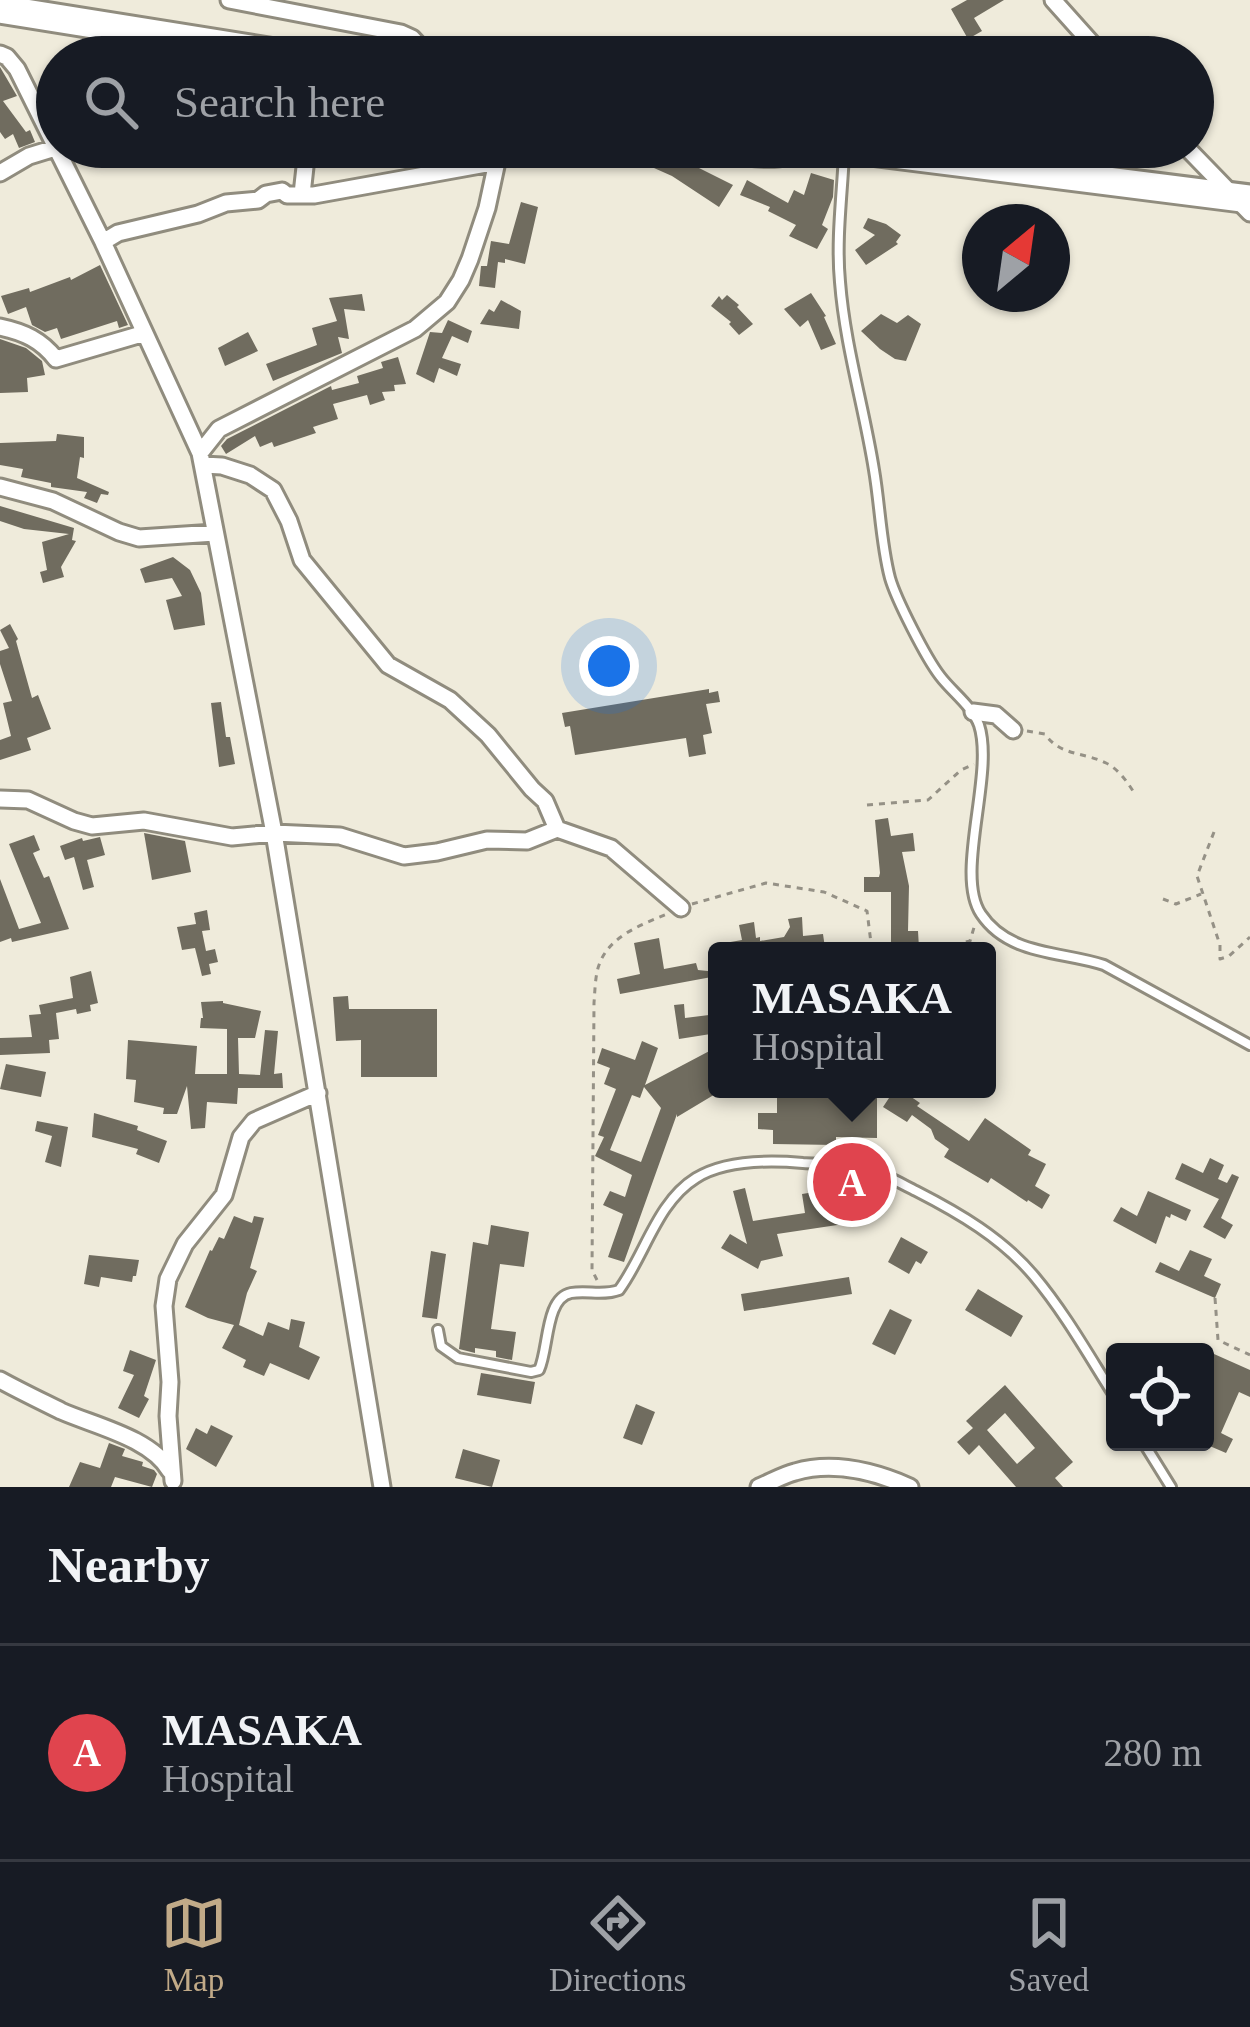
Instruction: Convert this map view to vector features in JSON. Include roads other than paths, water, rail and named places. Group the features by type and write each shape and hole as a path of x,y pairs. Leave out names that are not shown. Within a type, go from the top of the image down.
{"highway":[{"path":"0,9 163,36"},
{"path":"988,168 1244,203"}],"street":[{"path":"230,0 406,36"},
{"path":"1053,0 1085,36"},
{"path":"0,54 17,69 36,108"},
{"path":"0,173 36,154"},
{"path":"65,168 202,459 274,833 382,1487"},
{"path":"302,194 305,168"},
{"path":"103,242 118,233 226,203 258,200 266,194 314,195 356,189 447,168"},
{"path":"202,459 219,429 415,328 447,302 461,280 497,168"},
{"path":"1208,168 1244,203"},
{"path":"0,327 23,332 56,359 146,333"},
{"path":"188,422 219,429"},
{"path":"202,459 250,475 273,490 302,560 388,665 450,700 488,735 545,801 557,829"},
{"path":"0,487 53,501 139,538 215,533"},
{"path":"973,712 996,715 1013,730"},
{"path":"0,799 28,800 92,826 144,821 232,837 274,833 340,836 404,856 487,840 526,841 557,829 611,848 681,908"},
{"path":"174,1484 164,1306 168,1279 185,1244 224,1195 241,1137 254,1121 318,1093"},
{"path":"0,1381 144,1445 164,1460 174,1484"},
{"path":"759,1487 796,1471 837,1467 886,1476 910,1487"}],"lane":[{"path":"840,168 841,295 890,580 935,670 973,712 980,728 972,881 979,908 1015,944 1104,965 1250,1045"},
{"path":"438,1330 441,1346 458,1358 538,1370 554,1304 572,1293 619,1290 663,1213 697,1177 756,1162 860,1167 957,1211 998,1240 1060,1310 1106,1383"},
{"path":"1149,1451 1171,1487"}],"place":[{"name":"MASAKA","path":"852,1182"}]}
